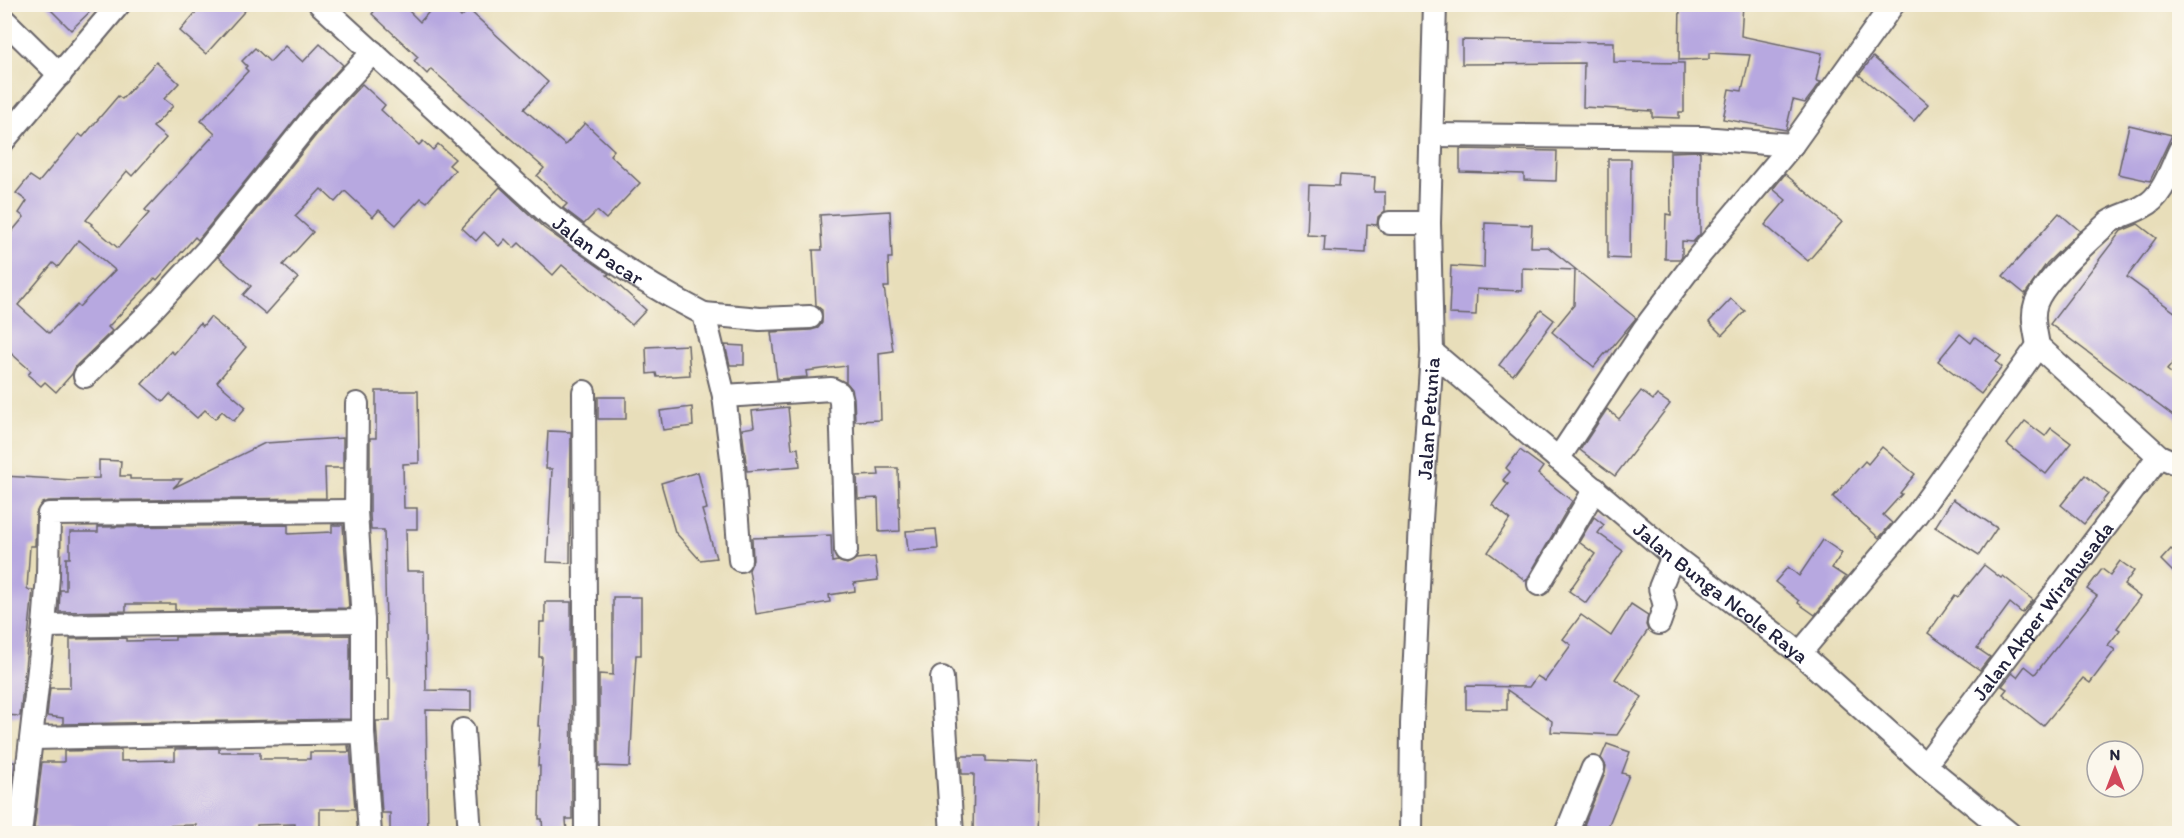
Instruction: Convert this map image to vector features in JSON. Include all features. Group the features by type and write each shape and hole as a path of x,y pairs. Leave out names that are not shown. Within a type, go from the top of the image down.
{"street":[{"path":"4,140 119,4"},
{"name":"Jalan Pacar","path":"320,4 548,213 587,244 672,297 704,314"},
{"name":"Jalan Petunia","path":"1411,834 1412,724 1421,520 1432,352 1429,223 1435,4"},
{"path":"1558,459 1644,329 1699,256 1792,145 1893,4"},
{"path":"4,20 60,75"},
{"path":"85,376 147,315 207,250 319,110 373,52"},
{"path":"1432,135 1702,138 1792,145"},
{"path":"2180,150 2154,199 2147,206 2120,215 2109,222 2048,284 2036,303 2034,321 2038,346 2159,456 2180,465"},
{"path":"1389,223 1429,223"},
{"path":"740,560 733,466 724,396 704,314 760,319 810,317"},
{"path":"1800,653 1916,515 2038,346"},
{"name":"Jalan Bunga Ncole Raya","path":"1432,352 1673,556 1800,653 1925,765 2010,834"},
{"path":"724,396 831,389 839,393 846,551"},
{"path":"584,392 586,834"},
{"path":"357,404 356,511 363,621 363,732 370,834"},
{"name":"Jalan Akper Wirahusada","path":"1925,765 2159,456"},
{"path":"1539,584 1595,489"},
{"path":"20,834 44,626 49,514 356,511"},
{"path":"1659,623 1665,606 1660,588 1673,556"},
{"path":"44,626 363,621"},
{"path":"942,678 952,834"},
{"path":"462,730 470,834"},
{"path":"32,738 363,732"},
{"path":"1566,834 1593,768"}],"building":[{"path":"45,4 98,4 71,30"},
{"path":"203,4 251,4 206,54 180,31"},
{"path":"380,4 402,4 420,22 436,4 448,4 461,17 469,10 548,82 524,109 565,145 585,123 614,150 610,155 640,183 606,219 597,211 584,224 563,208 567,204 537,176 544,168 431,69 427,74 414,61 418,57 372,14"},
{"path":"1680,4 1743,4 1741,36 1822,53 1816,81 1821,82 1805,103 1793,100 1786,130 1723,119 1729,89 1742,91 1750,55 1709,53 1709,59 1679,60"},
{"path":"1462,40 1614,42 1614,62 1684,63 1684,112 1679,112 1679,118 1652,117 1652,111 1583,107 1584,63 1462,64"},
{"path":"320,44 343,65 309,102 198,240 195,237 157,280 155,278 108,327 112,331 76,366 56,392 45,382 41,386 28,375 31,371 4,347 4,241 24,217 19,213 27,201 16,193 30,176 39,182 79,134 83,137 118,96 122,99 156,62 179,83 164,99 173,106 153,127 166,138 132,176 127,171 86,220 118,248 149,213 145,210 215,134 201,121 248,71 242,61 255,48 270,62 285,46 303,62","holes":["79,240 115,270 79,307 77,305 49,333 18,305 53,263 58,267"]},
{"path":"1873,57 1928,104 1914,121 1859,75"},
{"path":"362,84 385,105 381,110 419,145 423,141 433,150 438,144 455,159 449,165 455,170 427,202 421,198 396,225 379,210 373,217 345,191 335,202 321,189 295,216 313,232 283,265 298,278 266,314 243,295 251,286 218,257 329,119"},
{"path":"2129,125 2172,135 2150,181 2118,174"},
{"path":"1460,149 1557,151 1556,181 1524,180 1524,174 1460,172"},
{"path":"1700,151 1700,234 1693,242 1682,241 1680,259 1665,259 1666,214 1671,215 1670,152"},
{"path":"1608,159 1631,159 1630,259 1608,258"},
{"path":"1785,174 1842,222 1808,261 1765,225 1786,200 1773,189"},
{"path":"1340,175 1375,177 1374,192 1385,192 1385,211 1378,217 1377,225 1367,224 1366,253 1324,251 1325,236 1307,235 1309,185 1339,186"},
{"path":"500,187 544,228 609,274 607,275 646,310 632,325 562,265 553,275 519,243 514,248 505,239 499,246 484,232 476,241 462,228"},
{"path":"890,211 892,258 888,258 889,287 884,287 893,351 879,353 881,420 855,421 854,398 852,389 846,382 846,366 806,371 807,377 777,379 771,332 811,330 818,328 822,323 822,310 816,305 813,250 822,250 820,215"},
{"path":"2059,213 2080,231 2047,263 2025,294 2003,276"},
{"path":"1485,223 1532,225 1531,247 1548,247 1636,318 1594,367 1552,332 1574,305 1575,270 1522,268 1522,291 1477,289 1476,315 1449,314 1451,266 1484,268"},
{"path":"2138,224 2156,238 2127,277 2180,316 2180,354 2167,370 2180,380 2180,421 2050,324 2121,231"},
{"path":"1731,299 1745,311 1722,335 1709,322"},
{"path":"1541,310 1554,320 1513,375 1499,365"},
{"path":"210,317 246,347 217,382 246,407 234,421 222,411 215,419 205,410 197,418 170,394 163,402 142,384 171,351 174,354 200,323 203,326"},
{"path":"1960,334 1971,343 1975,337 2001,356 1996,362 2002,367 1981,394 1938,361"},
{"path":"688,345 690,375 657,377 656,373 647,374 646,347"},
{"path":"725,345 744,346 744,365 730,365"},
{"path":"376,391 418,391 419,463 403,464 404,508 417,508 417,529 406,529 407,571 424,571 426,690 471,691 471,711 426,710 428,834 390,834 390,813 382,813 376,721 390,721 390,678 387,678 384,530 371,530 370,516 370,438 376,438"},
{"path":"1641,391 1653,400 1657,395 1670,404 1615,476 1580,450 1607,409 1619,419"},
{"path":"598,397 626,397 626,419 598,419"},
{"path":"692,407 693,426 663,430 660,411"},
{"path":"788,407 792,449 798,448 800,466 747,471 742,429 754,427 752,411"},
{"path":"2025,421 2045,436 2051,428 2071,443 2046,474 2007,444"},
{"path":"548,431 571,432 570,563 547,562 552,469 546,469"},
{"path":"343,438 343,468 325,468 326,498 49,501 42,503 36,513 35,546 30,546 27,588 33,590 20,716 4,715 4,476 73,480 99,478 99,460 121,461 120,476 130,476 130,479 182,479 173,488 265,443"},
{"path":"1882,447 1915,474 1900,493 1902,494 1883,515 1892,523 1879,538 1833,497 1865,461 1868,464"},
{"path":"1520,450 1543,467 1538,474 1572,501 1526,581 1488,552 1510,519 1492,505 1508,484 1503,480 1510,472 1506,468"},
{"path":"878,468 898,468 900,531 879,532 878,498 858,499 857,476 879,475"},
{"path":"698,472 707,509 702,510 716,558 700,560 675,532 661,483"},
{"path":"2085,475 2108,494 2084,524 2061,505"},
{"path":"1953,499 1997,528 1979,555 1935,527"},
{"path":"1594,517 1604,525 1598,533 1623,551 1586,603 1569,591 1595,554 1579,542"},
{"path":"288,525 288,534 332,532 332,525 343,525 349,608 175,610 175,604 126,604 126,611 59,612 60,590 66,590 66,558 70,558 70,532 98,532 98,527"},
{"path":"936,529 938,549 908,551 906,531"},
{"path":"831,535 832,562 847,564 856,559 875,557 878,580 854,583 855,591 829,595 830,602 756,614 749,570 753,560 752,538"},
{"path":"1823,540 1842,553 1832,568 1846,577 1815,615 1775,582 1788,567 1799,576"},
{"path":"2171,549 2180,557 2180,579 2161,560"},
{"path":"2120,561 2134,571 2124,585 2140,597 2117,628 2120,630 2108,645 2115,650 2090,683 2083,678 2043,726 2003,694 2007,689 2002,686 2012,673 2017,677 2025,666 2035,674 2097,596 2087,589 2102,569 2110,575"},
{"path":"1984,565 2001,578 2003,576 2033,600 2022,613 2010,603 1977,648 1990,657 1980,670 1928,633 1955,595 1958,597"},
{"path":"613,597 641,597 641,655 636,655 630,767 599,766 599,674 613,675"},
{"path":"545,602 571,602 572,819 566,819 567,834 543,834 542,819 539,819 540,726 538,726 542,657 539,657 540,622 545,622"},
{"path":"1631,604 1648,615 1646,625 1648,630 1615,679 1642,697 1617,735 1551,732 1552,721 1507,690 1507,710 1466,709 1466,686 1529,687 1537,676 1545,681 1571,645 1563,639 1581,615 1611,636"},
{"path":"350,635 350,719 63,724 63,718 47,716 50,688 70,688 70,639 126,638 126,641 175,640 175,637"},
{"path":"1607,744 1630,752 1622,773 1629,775 1605,834 1584,825 1605,773 1606,766 1601,758"},
{"path":"348,746 350,746 355,809 320,809 320,834 295,834 295,824 257,825 257,834 196,834 196,825 122,827 122,834 99,834 99,828 34,829 42,762 64,762 64,751 121,750 121,761 175,760 175,749 219,748 219,752 260,752 260,759 310,759 310,752 349,752"},
{"path":"961,756 986,756 986,761 1038,763 1036,834 973,834 974,774 962,774"},
{"path":"4,762 15,762 7,829 4,829"}]}
